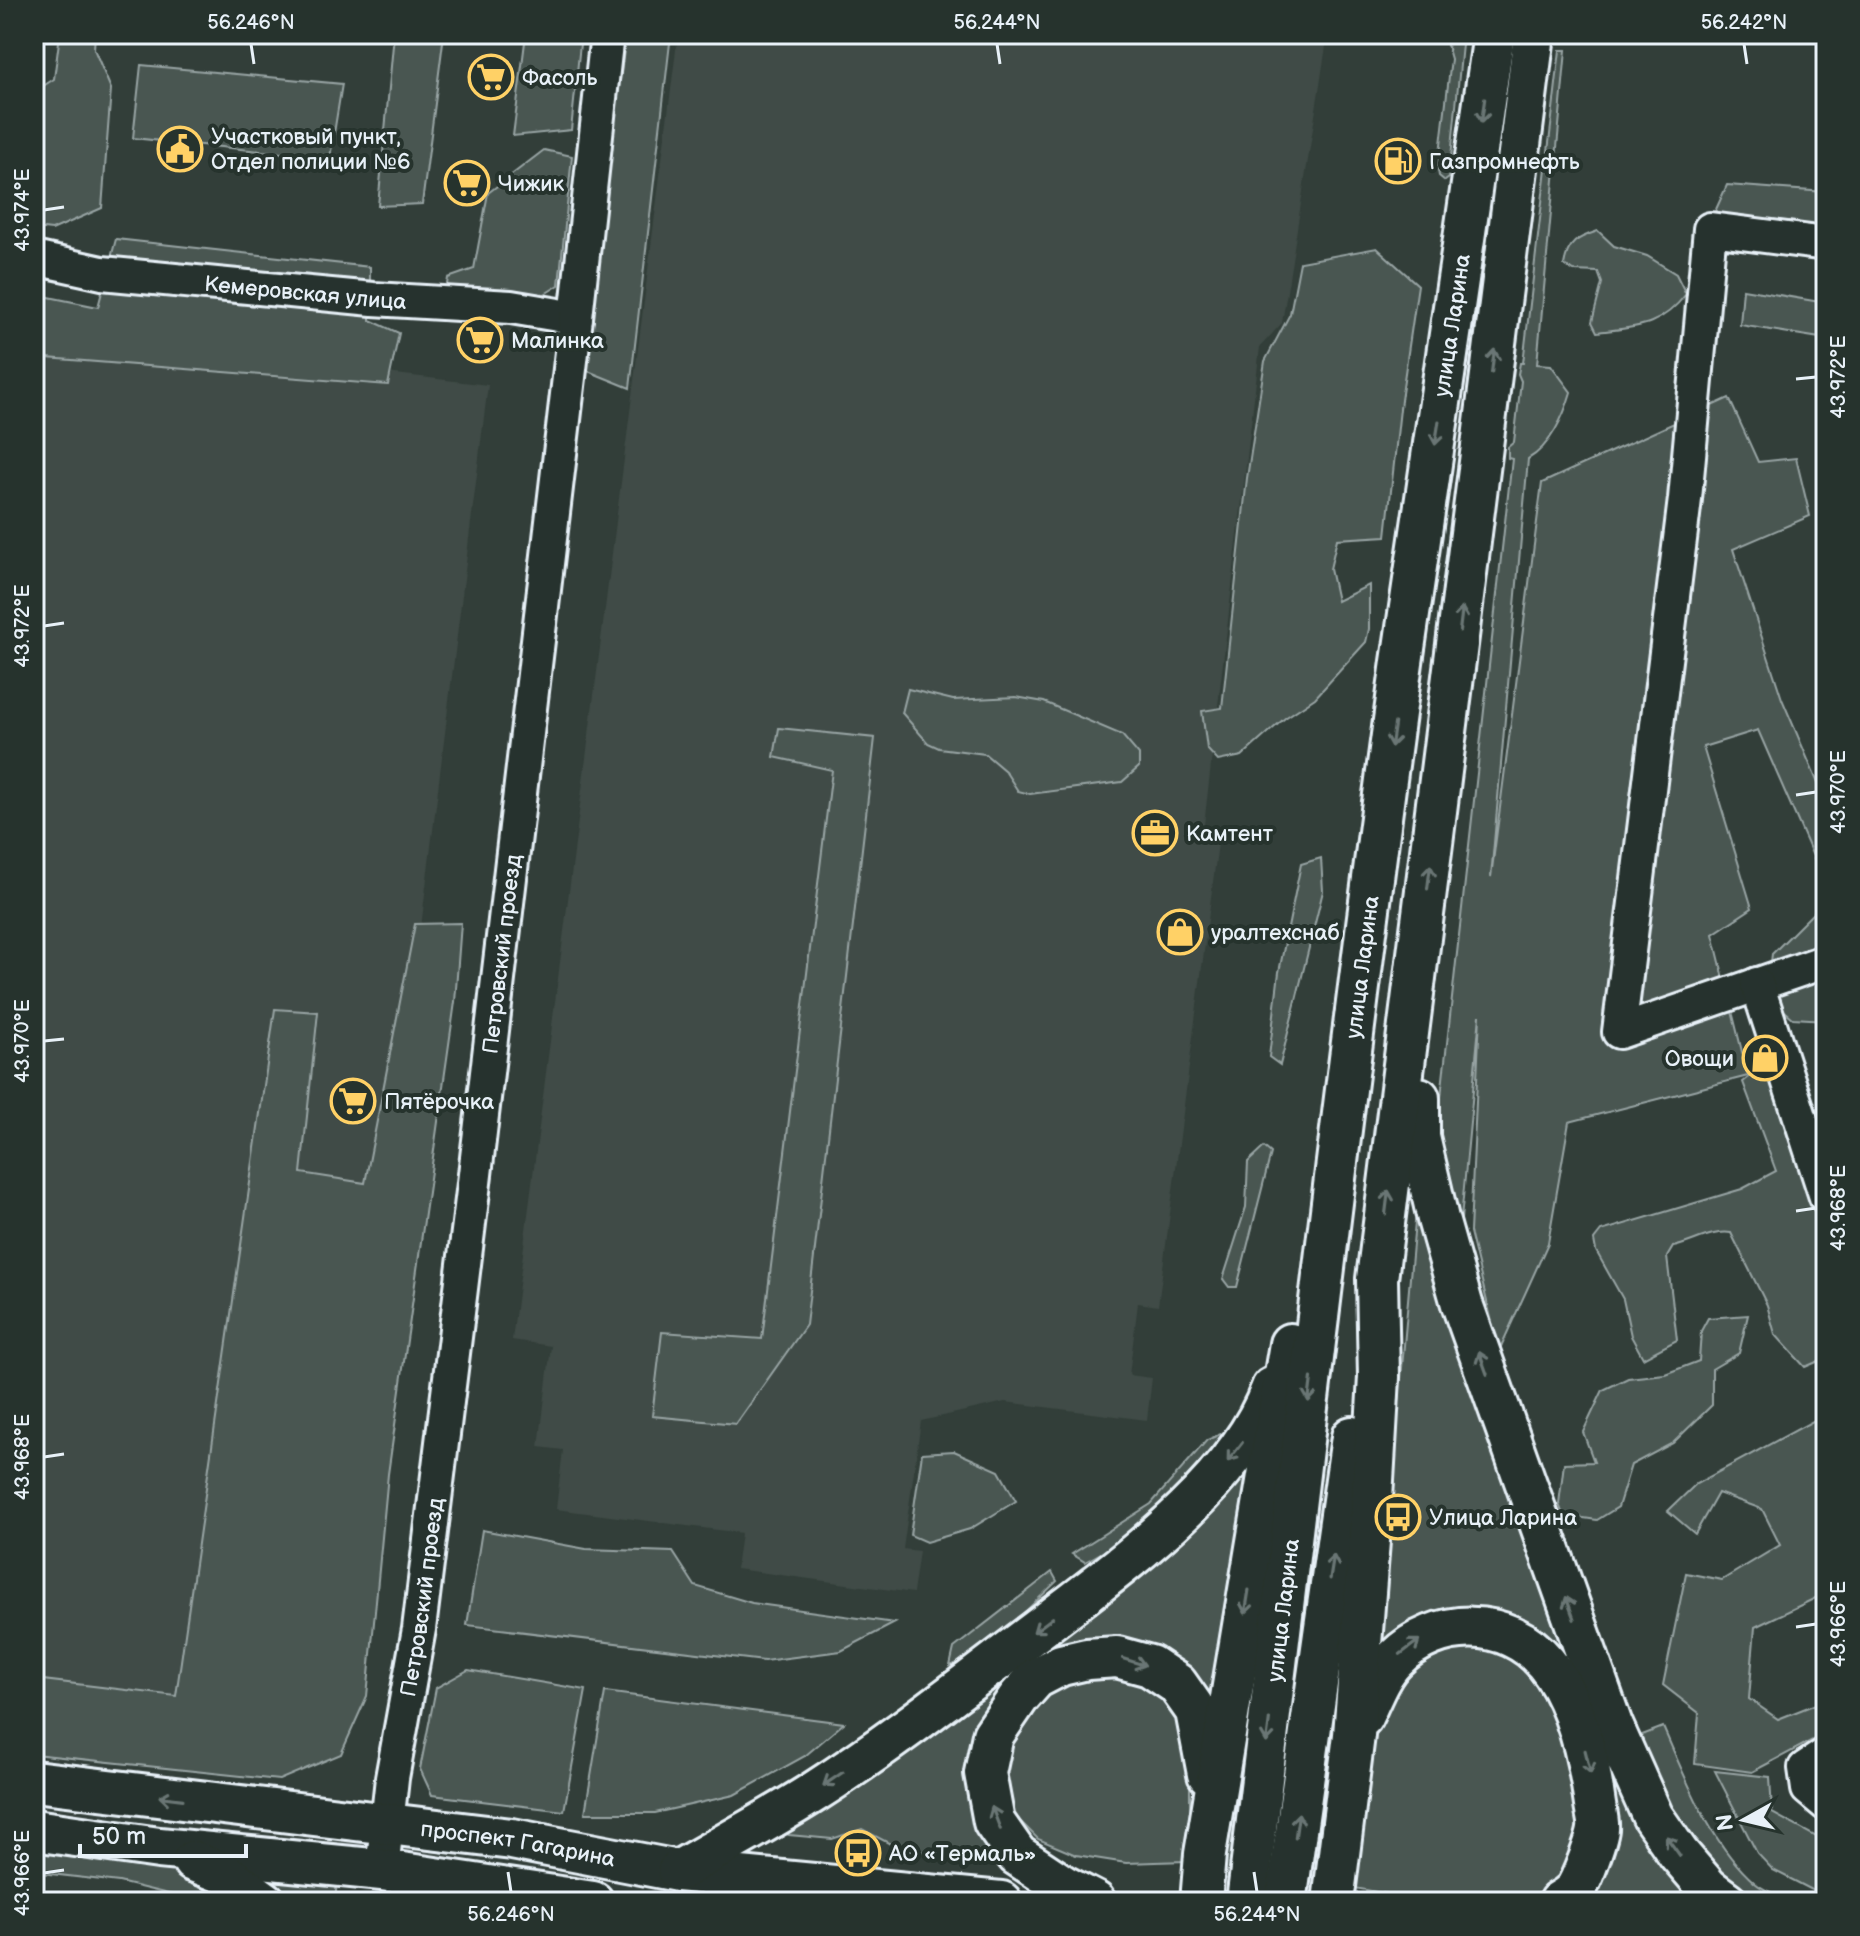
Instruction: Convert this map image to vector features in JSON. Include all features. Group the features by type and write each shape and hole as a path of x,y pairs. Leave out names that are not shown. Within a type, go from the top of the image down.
{"main road":[{"name":"улица Ларина","path":"1247,1902 1360,979 1403,658 1494,34"},
{"name":"улица Ларина","path":"1419,955 1534,34"},
{"path":"1333,1902 1354,1735 1379,1377 1377,1279 1419,955"},
{"path":"1419,955 1419,1137 1462,1304 1630,1769 1653,1817 1678,1853 1708,1888 1727,1902"},
{"path":"1205,1854 1326,1135 1360,979"},
{"name":"улица Ларина","path":"1286,1902 1326,1608 1377,1279"},
{"path":"678,1871 812,1793 890,1741 1152,1540 1194,1501 1240,1446 1267,1400 1292,1331"},
{"path":"1354,1735 1383,1674 1412,1645 1429,1635 1452,1627 1487,1628 1520,1641 1546,1662 1565,1694 1590,1764 1599,1829 1576,1890 1559,1902"},
{"path":"1095,1902 1062,1885 1017,1855 994,1822 985,1773 993,1735 1036,1678 1061,1665 1117,1657 1150,1666 1177,1684 1196,1711 1208,1766 1201,1902"},
{"name":"проспект Гагарина","path":"34,1781 512,1839 678,1871 1001,1902"},
{"name":"проспект Гагарина","path":"34,1830 159,1848 382,1870 593,1902"},
{"path":"159,1848 226,1874 265,1902"}],"street":[{"name":"Петровский проезд","path":"382,1870 392,1778 419,1629 576,318 607,34"},
{"path":"1826,244 1710,229 1685,499 1619,1032 1826,961"},
{"name":"Кемеровская улица","path":"34,258 102,273 373,299 511,307 576,318"},
{"path":"1757,984 1826,1197"},
{"path":"1826,1754 1805,1768 1808,1789 1826,1804"}],"shaded area":[{"path":"60,34 95,34 94,49 111,89 102,208 52,230 34,228 38,147 34,146 34,92 54,79"},
{"path":"394,34 444,34 422,204 378,206"},
{"path":"526,34 581,34 571,130 513,136"},
{"path":"626,34 671,34 630,388 583,369"},
{"path":"678,34 1328,34 1282,323 1260,347 1204,825 1220,828 1158,1306 1138,1303 1129,1375 1152,1378 1147,1420 1005,1402 921,1421 903,1549 919,1551 913,1593 736,1569 741,1533 556,1509 563,1450 539,1447 551,1346 512,1340"},
{"path":"1463,34 1449,178 1445,181 1438,170 1451,59 1447,45 1452,35"},
{"path":"1560,50 1566,50 1537,364 1551,365 1571,392 1555,430 1543,447 1528,459 1491,877 1542,483 1729,398 1758,462 1796,458 1810,516 1733,549 1782,699 1826,802 1826,869 1819,870 1758,730 1703,747 1752,908 1713,934 1748,1076 1569,1122 1548,1243 1499,1351 1470,1232 1480,1015 1459,1241 1435,1151 1512,459 1508,458 1508,447 1514,442 1521,381 1518,374 1520,363 1523,363"},
{"path":"141,65 342,84 330,158 133,138"},
{"path":"544,150 572,156 559,285 499,323 442,316 448,278 474,269 488,193"},
{"path":"1727,185 1826,192 1826,232 1713,216"},
{"path":"1598,231 1614,246 1647,256 1676,274 1686,294 1657,320 1635,327 1597,332 1592,322 1602,283 1598,272 1574,271 1564,265 1568,251 1575,242"},
{"path":"116,239 370,267 370,320 399,333 388,385 34,357 34,294 98,307"},
{"path":"1377,248 1418,285 1386,536 1337,539 1330,569 1337,601 1369,585 1366,642 1315,698 1285,718 1242,756 1218,761 1207,749 1202,711 1222,708 1247,478 1265,361 1290,314 1300,262"},
{"path":"1743,289 1826,303 1826,339 1740,325"},
{"path":"34,331 488,385 319,1752 34,1711"},
{"path":"908,689 953,700 1016,697 1044,702 1122,735 1139,755 1139,767 1122,782 1030,794 1018,791 1005,771 985,754 939,748 928,743 902,713"},
{"path":"779,728 875,738 806,1325 736,1424 652,1416 662,1332 762,1339 832,770 774,757"},
{"path":"1321,858 1323,891 1280,1065 1269,1057 1279,972 1301,864"},
{"path":"1821,905 1826,905 1826,1020 1793,1018 1767,996 1772,954"},
{"path":"461,923 455,1002 388,1474 367,1696 341,1754 279,1780 34,1754 34,1679 176,1696 275,1009 318,1012 301,1173 365,1183 415,924"},
{"path":"1771,1060 1826,1223 1826,1358 1805,1367 1775,1334 1767,1305 1731,1233 1724,1233 1673,1247 1667,1257 1677,1340 1643,1358 1631,1336 1623,1299 1596,1251 1594,1240 1601,1231 1742,1189 1776,1171 1743,1082"},
{"path":"1264,1147 1271,1153 1237,1287 1229,1287 1223,1279 1246,1207 1248,1162"},
{"path":"1417,1199 1704,1902 1581,1902 1596,1882 1536,1632 1376,1660"},
{"path":"1748,1315 1739,1353 1712,1369 1712,1405 1673,1443 1631,1465 1618,1507 1597,1520 1563,1515 1559,1504 1564,1463 1594,1462 1583,1432 1603,1390 1628,1378 1665,1374 1699,1361 1701,1331 1708,1318"},
{"path":"1300,1360 1235,1881 1220,1877"},
{"path":"1826,1414 1826,1593 1755,1627 1749,1699 1778,1719 1826,1700 1826,1733 1752,1772 1695,1764 1699,1713 1663,1685 1686,1573 1722,1580 1780,1545 1762,1509 1718,1493 1695,1534 1668,1511 1696,1484"},
{"path":"1225,1432 1202,1474 1155,1522 1085,1562 1072,1554 1151,1504 1207,1440"},
{"path":"1256,1442 1214,1702 1124,1641 1092,1638 1067,1645 995,1697 975,1727 967,1759 968,1794 975,1826 996,1860 900,1849 862,1829 832,1839 782,1832"},
{"path":"954,1451 999,1471 1016,1501 970,1529 926,1542 910,1535 922,1453"},
{"path":"482,1530 586,1549 673,1552 695,1586 752,1603 895,1623 841,1651 764,1661 467,1625"},
{"path":"1350,1553 1322,1890 1309,1887"},
{"path":"1052,1572 1057,1581 980,1655 950,1666 954,1648"},
{"path":"1502,1644 1543,1680 1584,1788 1575,1865 1550,1894 1527,1902 1431,1902 1355,1888 1370,1753 1375,1726 1392,1680 1423,1649"},
{"path":"468,1670 586,1690 564,1811 432,1795 420,1769 436,1688"},
{"path":"1097,1674 1123,1674 1161,1694 1182,1722 1190,1759 1190,1813 1185,1861 1126,1863 1076,1855 1038,1839 1008,1809 1004,1775 1014,1730 1052,1686"},
{"path":"605,1692 844,1723 805,1756 734,1795 655,1813 585,1813"},
{"path":"1663,1727 1701,1811 1725,1850 1759,1886 1795,1902 1745,1902 1691,1851 1629,1740"},
{"path":"1715,1771 1770,1777 1772,1813 1826,1842 1826,1897 1773,1870 1757,1853"},
{"path":"34,1850 168,1867 206,1883 217,1902 201,1902 119,1882 34,1872"},
{"path":"238,1867 337,1880 335,1902 285,1902"}],"place":[{"name":"Фасоль","path":"491,77"},
{"name":"Участковый пункт, Отдел полиции №6","path":"180,149"},
{"name":"Газпромнефть","path":"1398,161"},
{"name":"Чижик","path":"467,183"},
{"name":"Малинка","path":"480,340"},
{"name":"Камтент","path":"1155,833"},
{"name":"уралтехснаб","path":"1180,932"},
{"name":"Овощи","path":"1765,1058"},
{"name":"Пятёрочка","path":"353,1101"},
{"name":"Улица Ларина","path":"1398,1517"},
{"name":"АО «Термаль»","path":"858,1853"}]}
